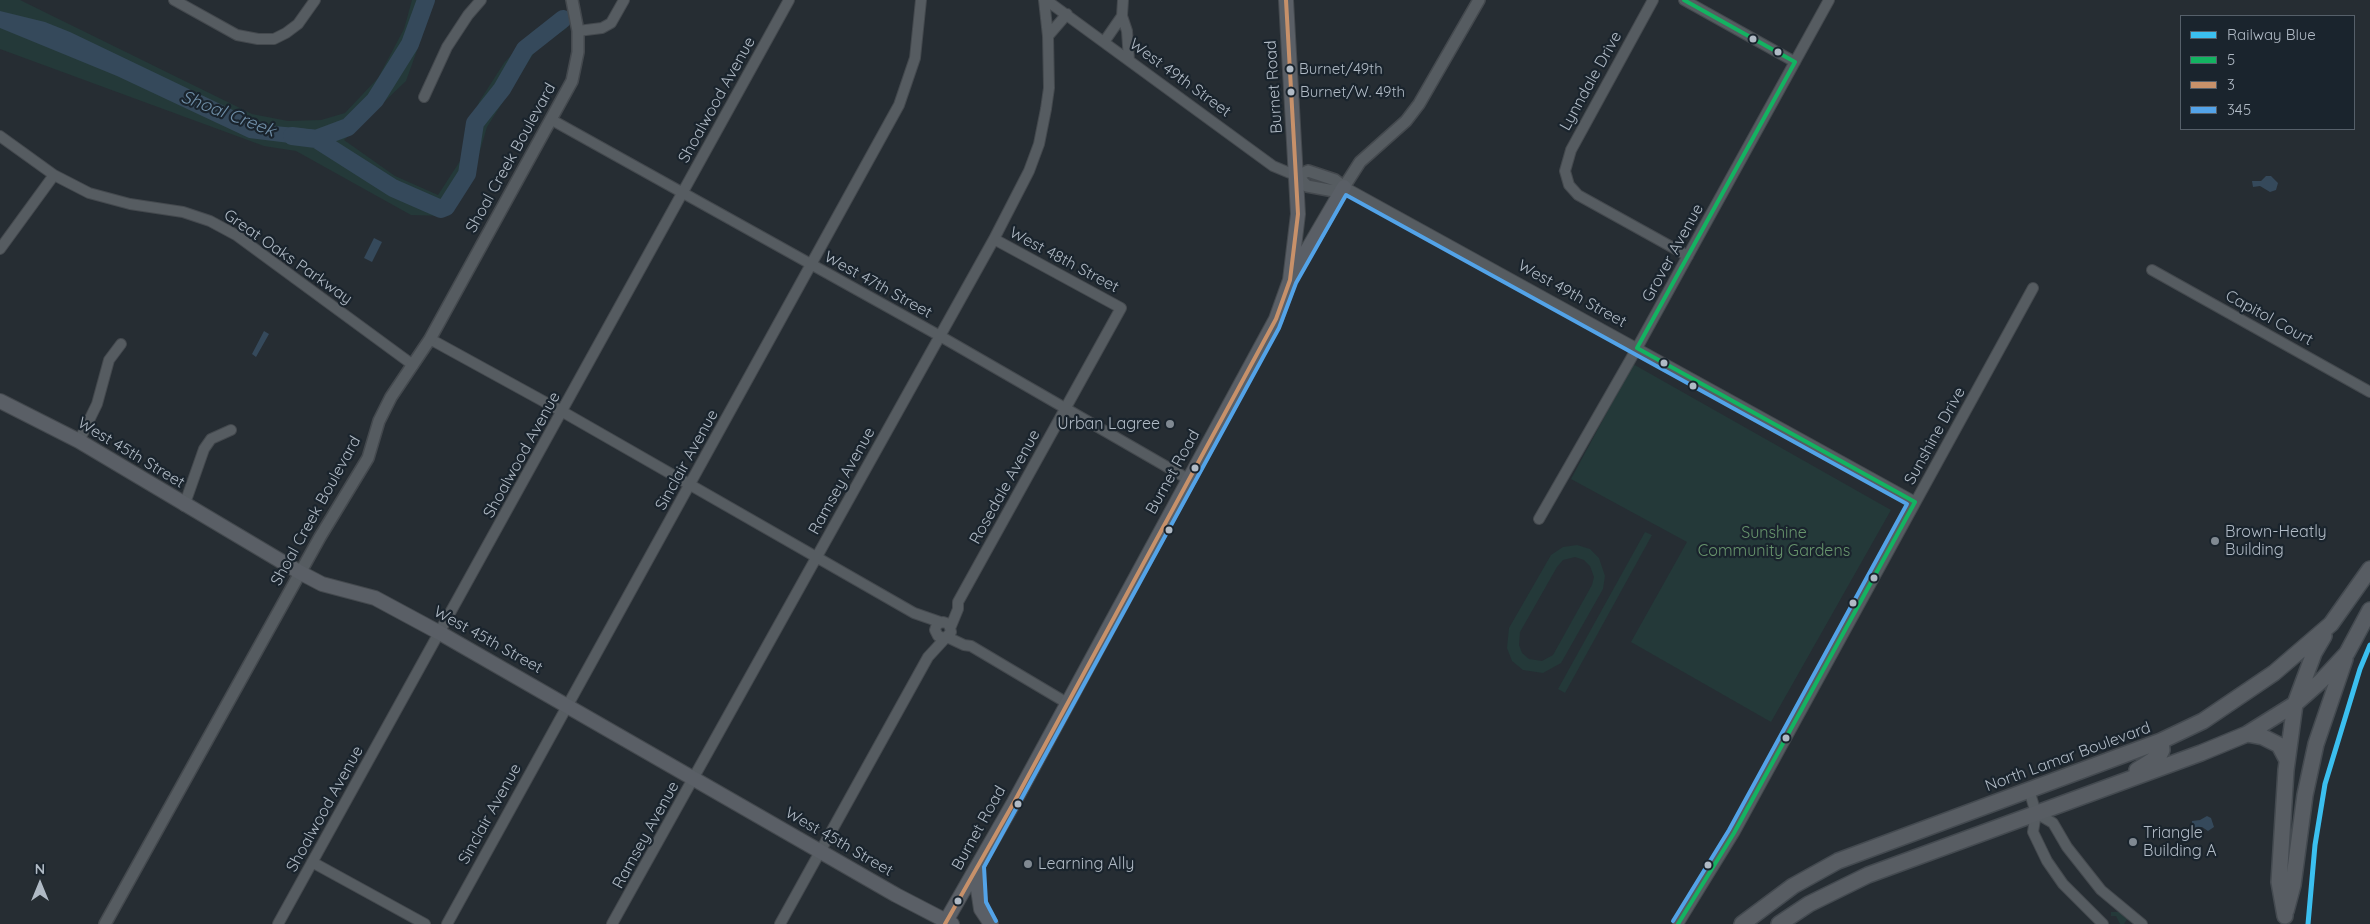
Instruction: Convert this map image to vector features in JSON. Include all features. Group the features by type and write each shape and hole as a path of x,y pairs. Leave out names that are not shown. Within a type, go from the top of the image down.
{"main road":[{"name":"Burnet Road","path":"947,923 1274,324 1290,280 1297,236 1297,176 1286,0"},
{"path":"1290,280 1344,187"},
{"name":"West 45th Street","path":"0,401 79,441 184,506 301,573 322,584 375,598 440,633 947,923"},
{"name":"North Lamar Boulevard","path":"1742,924 1760,909 1838,861 1874,846 2161,741 2204,721 2238,700 2274,674 2331,624 2370,569"},
{"path":"2284,920 2294,885 2305,795 2316,744 2347,653 2370,610"},
{"path":"2284,920 2279,882 2287,760 2295,704 2314,653 2331,624"},
{"path":"1779,924 1824,896 1909,858 2110,786 2247,734 2295,704 2347,653"},
{"path":"2247,734 2263,737 2279,745 2287,760"},
{"path":"2110,786 2159,756 2162,750 2161,741"},
{"path":"978,866 980,904 990,924"},
{"path":"1814,875 1824,896"}],"street":[{"path":"174,0 236,36 258,39 274,39 298,24 316,0"},
{"path":"424,97 447,47 468,15 481,0"},
{"name":"Shoal Creek Boulevard","path":"105,924 301,573 368,458 382,413 430,339 572,81 576,66 578,31 572,0"},
{"path":"578,31 602,28 611,22 624,0"},
{"name":"Shoalwood Avenue","path":"278,924 563,412 789,0"},
{"name":"Sinclair Avenue","path":"447,924 812,265 905,91 918,41 921,0"},
{"name":"West 49th Street","path":"1045,0 1067,14 1273,166 1297,176 1308,171 1335,180 1344,187 1915,502"},
{"name":"Ramsey Avenue","path":"612,924 994,239 1029,171 1039,144 1049,88 1045,0"},
{"path":"1123,0 1122,16 1127,31 1129,60"},
{"path":"1344,187 1360,162 1406,121 1419,104 1479,0"},
{"name":"Lynndale Drive","path":"1653,0 1567,157 1567,178 1578,195 1688,256"},
{"path":"1684,0 1795,62"},
{"name":"Grover Avenue","path":"1539,518 1637,348 1830,0"},
{"path":"1048,36 1067,14"},
{"path":"1104,42 1122,16"},
{"name":"West 47th Street","path":"552,120 940,336 1064,410 1188,479"},
{"name":"Great Oaks Parkway","path":"0,136 54,175 88,193 130,204 183,212 210,221 236,235 413,364"},
{"path":"0,249 54,175"},
{"name":"West 48th Street","path":"994,239 1121,308"},
{"name":"Capitol Court","path":"2152,270 2370,392"},
{"name":"Sunshine Drive","path":"1678,924 1734,833 2034,288"},
{"name":"Rosedale Avenue","path":"780,924 928,657 934,653 952,606 958,602 1121,308"},
{"path":"430,339 691,484 914,613 920,620 967,639 971,646 1067,703"},
{"path":"79,441 97,404 109,360 120,344"},
{"path":"184,506 211,439 231,430"},
{"path":"2029,790 2036,813 2033,832 2047,861 2063,884 2103,924"},
{"path":"2036,813 2053,823 2067,847 2101,890 2142,924"},
{"path":"312,862 424,924"},
{"name":"Sunshine Drive","path":"1682,924 1686,912"}],"green space":[{"path":"0,0 20,0 252,114 288,121 321,120 345,113 378,78 404,29 412,0 435,0 406,81 344,140 395,176 438,195 462,158 466,138 479,102 504,63 532,32 559,13 567,28 537,48 487,127 476,164 448,216 411,215 296,151 264,146 0,49"},
{"name":"Sunshine Community Gardens","path":"1633,364 1891,510 1771,722 1631,642 1687,542 1571,479"},
{"path":"1645,532 1652,535 1565,693 1558,689"},
{"path":"1577,545 1590,549 1599,558 1605,576 1603,589 1561,663 1543,673 1523,670 1512,661 1507,648 1509,628 1551,555 1563,547","holes":["1575,557 1584,560 1590,566 1594,577 1592,585 1553,655 1542,661 1529,659 1522,653 1519,645 1520,632 1557,567 1563,560"]},
{"path":"2111,912 2120,912 2128,918 2124,924 2120,924 2116,916 2111,916"}],"water":[{"path":"0,11 45,22 70,32 264,125 317,130 314,146 249,138 117,76 0,28"},
{"path":"2266,176 2271,176 2278,183 2276,190 2270,192 2260,186 2253,187 2252,181 2261,181"},
{"path":"374,238 382,242 372,262 364,258"},
{"path":"264,331 269,334 256,357 252,354"},
{"path":"2207,816 2211,818 2214,827 2208,831 2202,827 2192,828 2192,821 2200,820"}],"waterway":[{"name":"Shoal Creek","path":"292,136 316,139 348,127 375,100 410,44 426,0"},
{"path":"316,139 393,188 441,209 446,207 467,174 475,123 502,89 525,49 563,19"}],"rail line":[{"name":"Blue","path":"2308,924 2315,845 2325,784 2360,669 2370,645"}],"transit line":[{"name":"3","path":"945,924 1013,804 1276,319 1290,280 1298,214 1286,0"},
{"name":"5","path":"1684,0 1795,62"},
{"name":"5","path":"1637,348 1795,62"},
{"name":"345","path":"996,921 986,902 984,867 1279,328 1296,283 1346,195 1907,504 1729,830 1673,921"},
{"name":"5","path":"1637,348 1915,502"},
{"name":"5","path":"1678,924 1734,833 1915,502"}],"place":[{"name":"Burnet/49th","path":"1290,69"},
{"name":"Burnet/W. 49th","path":"1291,92"},
{"name":"Urban Lagree","path":"1170,424"},
{"name":"Brown-Heatly Building","path":"2215,541"},
{"name":"Triangle Building A","path":"2133,842"},
{"name":"Learning Ally","path":"1028,864"}]}
